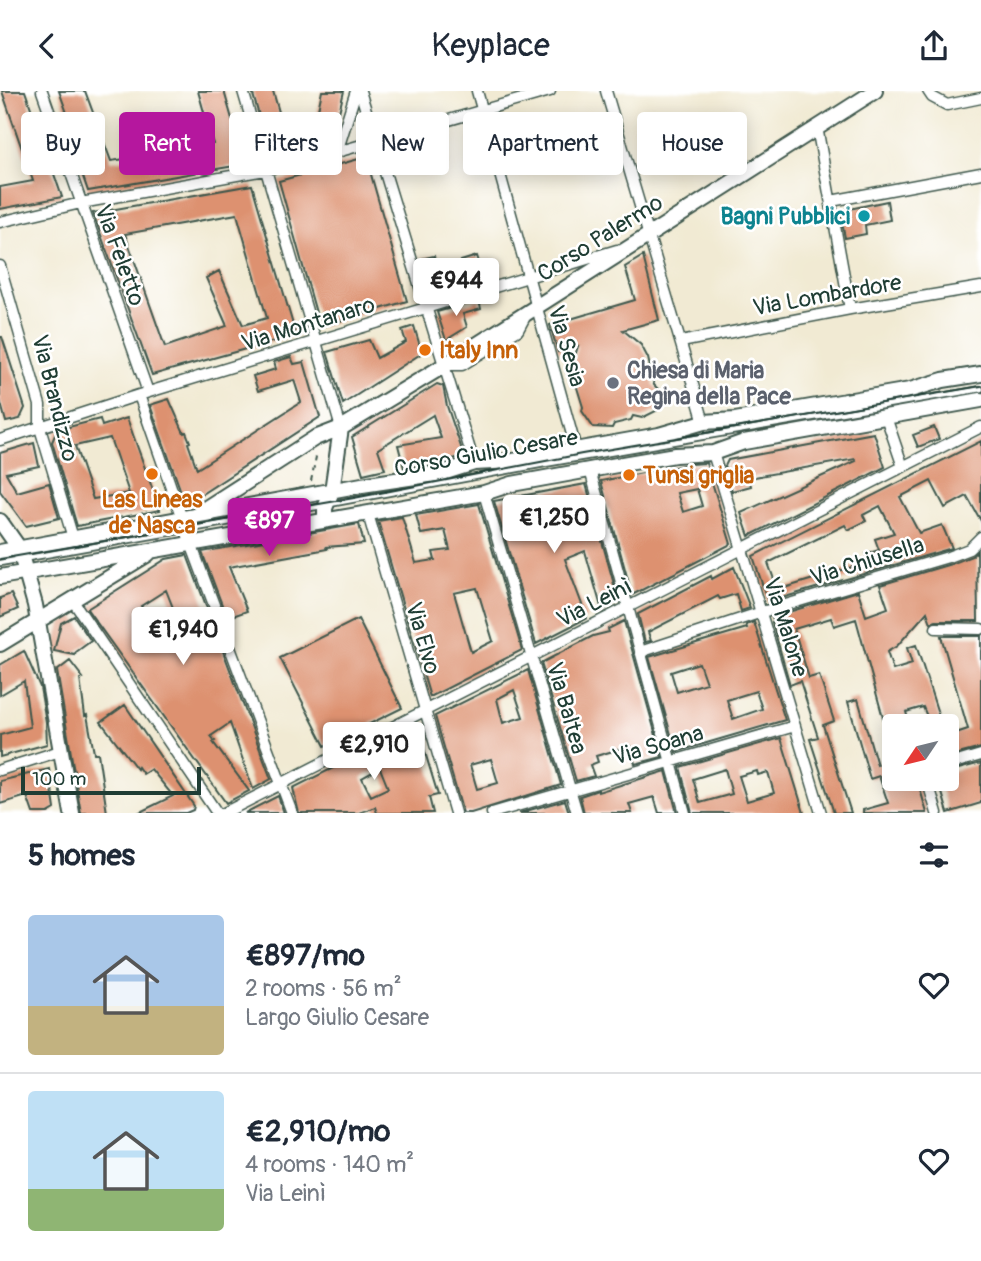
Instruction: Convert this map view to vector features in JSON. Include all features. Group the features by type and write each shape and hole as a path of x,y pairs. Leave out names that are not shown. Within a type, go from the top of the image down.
{"main road":[{"name":"Corso Palermo","path":"189,526 315,438 341,428 444,365 875,91"},
{"name":"Corso Giulio Cesare","path":"329,498 442,473 474,463 513,461 659,435 704,422 789,411 981,374"},
{"name":"Corso Giulio Cesare","path":"189,526 325,520 368,514 484,493 512,484 675,455 713,453 744,442 981,400"},
{"path":"325,520 341,428"},
{"path":"0,577 21,560 73,538 189,526 329,498"},
{"path":"0,521 21,560 37,612 72,813"},
{"path":"0,644 155,550 189,526"},
{"path":"0,552 21,560 155,550"}],"street":[{"name":"Via Feletto","path":"42,91 189,526 292,813"},
{"path":"243,91 249,112"},
{"path":"358,91 366,112"},
{"path":"342,137 358,91"},
{"name":"Via Sesia","path":"477,91 529,277 531,308 576,449"},
{"path":"449,120 550,91"},
{"path":"606,91 704,422"},
{"path":"929,91 932,97 947,105 981,98"},
{"path":"817,127 850,309"},
{"path":"831,201 981,173"},
{"path":"0,222 81,203 237,175"},
{"path":"266,175 341,428"},
{"path":"387,175 474,463"},
{"name":"Via Montanaro","path":"0,440 144,393 628,247"},
{"name":"Via Brandizzo","path":"0,267 40,405 40,428 73,538"},
{"name":"Via Lombardore","path":"681,342 981,287"},
{"path":"886,417 903,467"},
{"name":"Via Leinì","path":"224,813 981,427"},
{"name":"Via Malone","path":"713,453 821,813"},
{"path":"590,470 685,813"},
{"name":"Via Baltea","path":"484,493 577,813"},
{"name":"Via Elvo","path":"368,514 454,813"},
{"name":"Via Chiusella","path":"640,652 969,549 981,537"},
{"path":"73,601 217,813"},
{"path":"936,628 981,629"},
{"name":"Via Soana","path":"492,813 795,726"},
{"path":"0,770 60,751"},
{"path":"959,761 981,755"},
{"path":"931,791 937,813"}],"lane":[{"name":"Corso Giulio Cesare","path":"329,498 559,462 981,389"},
{"path":"0,563 189,526"}],"path":[{"path":"311,482 317,457 315,438"}],"building":[{"path":"2,91 25,91 32,112 21,112 21,146"},
{"path":"59,91 85,91 93,112 67,112"},
{"path":"198,91 224,91 230,112 229,167 215,169 215,112 204,112"},
{"path":"252,91 273,91 279,112 258,112"},
{"path":"322,91 344,91 339,112 318,112"},
{"path":"105,145 111,161 119,160 119,175 182,175 88,191 82,175 105,175"},
{"path":"356,160 356,175 371,175 407,301 320,327 279,181 301,175 342,175 342,164"},
{"path":"31,175 54,175 62,197 0,209 0,187 33,181"},
{"path":"252,185 296,335 152,375 93,213","holes":["237,214 267,318 243,325 219,271 206,278 227,326 165,347 125,234"]},
{"name":"Bagni Pubblici","path":"887,201 890,220 865,225 866,234 845,238 840,211"},
{"path":"434,256 441,279 464,272 461,261 477,256 484,278 474,281 475,285 433,298 421,259"},
{"path":"643,256 659,320 623,330 641,345 648,358 654,385 658,389 660,409 642,418 633,416 631,420 614,424 612,428 593,427 582,411 572,366 578,346 558,352 550,325 635,300 625,267"},
{"path":"479,300 481,309 463,314 467,327 446,340 437,312"},
{"path":"414,326 422,353 343,404 327,352 369,340 377,358 406,342 402,330"},
{"path":"0,337 25,408 20,419 6,422 0,400"},
{"path":"291,357 294,364 304,362 320,417 191,501 184,500 150,405 169,399 190,442 188,443 197,469 301,402 294,380 258,391 253,376 276,369 274,362"},
{"path":"437,384 443,386 464,456 404,468 398,445 441,438 433,415 378,449 385,469 363,474 352,437"},
{"path":"127,418 160,510 77,526 52,442 57,430 100,419 102,426","holes":["110,438 129,493 93,499 75,446"]},
{"path":"934,427 939,439 918,447 913,435"},
{"path":"874,433 885,467 749,536 741,513 856,461 855,459 749,478 751,486 732,491 725,466 728,460"},
{"path":"981,441 981,521 967,496 945,508 931,481 900,497 919,533 942,525 952,548 768,602 753,556","holes":["880,506 894,533 875,539 879,550 866,554 868,562 778,590 768,563 845,525 848,530 866,521 863,515"]},
{"path":"34,443 39,466 6,473 17,492 49,483 59,518 26,526 0,491 0,453"},
{"path":"706,463 731,544 632,595 601,481","holes":["697,489 702,506 683,512 677,493"]},
{"path":"586,484 617,595 612,593 615,603 602,610 585,551 565,559 587,618 536,644 494,501"},
{"path":"479,504 522,650 430,697 378,521 402,517 416,563 435,560 433,552 450,550 445,530 421,534 416,515","holes":["477,588 493,641 471,652 454,593"]},
{"path":"359,524 364,544 326,547 327,549 229,567 247,611 227,618 202,552"},
{"path":"977,551 978,621 931,623 927,612 897,646 887,652 893,670 912,664 907,648 916,645 938,714 926,714 923,707 907,714 882,714 856,619 834,626 831,618 794,629 809,678 819,675 834,721 823,725 851,813 834,813 810,739 818,737 800,681 790,685 772,617 858,591 866,616 888,608 880,585 972,556"},
{"path":"187,555 271,779 253,789 230,723 211,736 249,791 226,803 87,609 166,559","holes":["166,590 175,613 152,623 141,606"]},
{"path":"734,567 750,608 741,611 736,594 720,599 718,596 648,632 651,641 645,642 638,614"},
{"path":"11,594 18,609 0,617 0,598"},
{"path":"74,616 91,641 75,655 54,651 61,623"},
{"path":"358,619 402,708 325,746 280,658"},
{"path":"624,621 662,757 635,764 630,746 596,756 598,762 590,765 594,776 576,781 541,663 593,636 609,632 608,629"},
{"path":"754,622 785,720 676,752 649,657 747,628 746,625","holes":["699,663 706,683 677,692 671,672","756,691 762,709 733,719 727,700"]},
{"path":"941,636 981,636 981,748 959,754 959,732 968,729"},
{"path":"24,651 40,687 47,744 0,757 0,735 30,727 24,681 0,695 0,665"},
{"path":"70,661 83,678 80,679 85,716 87,715 94,753 98,753 107,813 81,813 57,671"},
{"path":"528,670 561,785 471,813 463,813 435,716","holes":["514,690 523,717 503,723 497,699","491,759 498,783 477,789 470,765"]},
{"path":"858,699 877,765 882,764 882,785 879,776 870,779 848,702"},
{"path":"125,705 194,806 193,810 186,813 138,813 173,796 151,769 143,774 138,767 137,769 101,722"},
{"path":"417,726 438,795 429,797 433,813 377,813 375,807 359,813 299,813 293,788","holes":["380,768 388,788 371,796 362,778"]},
{"path":"781,738 804,813 692,813 680,767","holes":["725,769 732,794 700,803 693,779","757,771 758,775 768,772 774,793 747,801 739,776"]},
{"path":"981,763 981,803 948,813 942,791 959,791 959,769"},
{"path":"49,769 55,809 48,813 33,813 27,796 0,804 0,781"},
{"path":"666,771 677,813 659,813 654,797 629,804 632,813 584,813 580,796"},
{"path":"884,791 921,791 927,813 863,813 863,810 888,803"},
{"path":"278,796 284,813 245,813"},
{"path":"565,800 569,813 519,813"}],"tram line":[{"path":"0,559 354,498 582,454 981,386"}],"place":[{"name":"Bagni Pubblici","path":"864,216"},
{"name":"Italy Inn","path":"425,350"},
{"name":"Chiesa di Maria Regina della Pace","path":"613,383"},
{"name":"Las Lineas de Nasca","path":"152,474"},
{"name":"Tunsi griglia","path":"629,475"}]}
